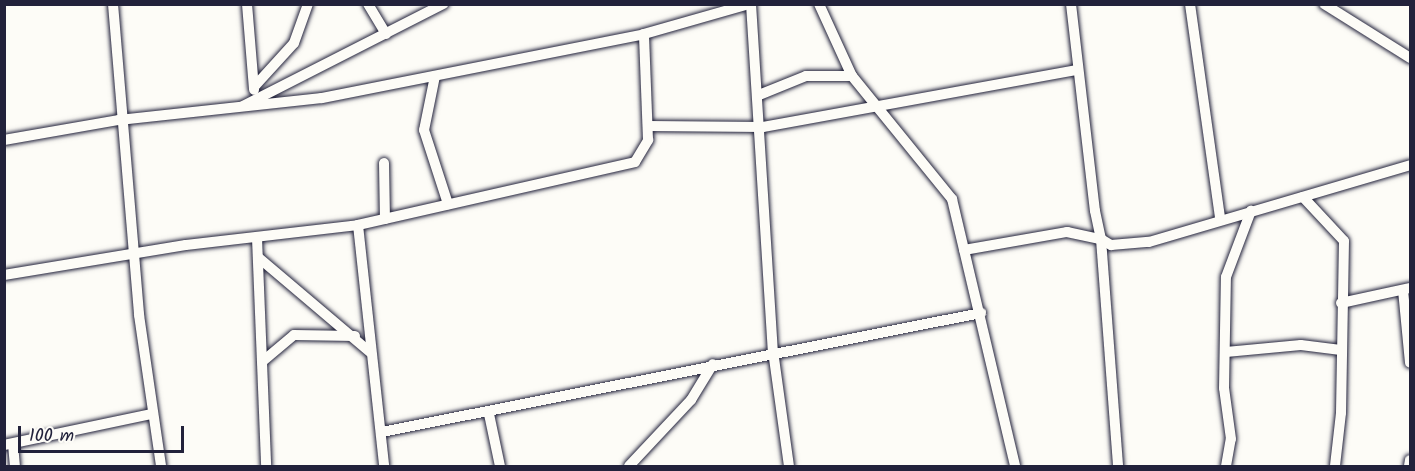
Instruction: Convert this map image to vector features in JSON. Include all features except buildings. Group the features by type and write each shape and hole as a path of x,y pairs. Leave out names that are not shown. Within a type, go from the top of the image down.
{"street":[{"path":"113,4 119,120 132,255 151,414 161,466"},
{"path":"247,4 254,99"},
{"path":"254,87 286,55 308,4"},
{"path":"368,4 386,34"},
{"path":"241,107 443,4"},
{"path":"4,140 119,120 241,107 435,76 644,34 750,4 763,127 773,351 789,466"},
{"path":"819,4 852,76 918,163 948,191 981,313 1015,466"},
{"path":"1071,4 1076,70 1101,240 1119,466"},
{"path":"1190,4 1220,218"},
{"path":"1324,4 1410,58"},
{"path":"4,275 132,255 358,225 635,162 646,150 648,126 644,34"},
{"path":"648,126 763,127 1076,70"},
{"path":"435,76 424,130 448,204"},
{"path":"759,94 806,76 852,76"},
{"path":"384,163 385,219"},
{"path":"964,250 1067,232 1123,246 1149,242 1220,218 1303,197 1410,165"},
{"path":"1303,197 1344,241 1335,466"},
{"path":"1226,466 1231,439 1226,352 1227,277 1251,210"},
{"path":"358,225 384,466"},
{"path":"257,238 266,466"},
{"path":"259,258 355,336 370,352"},
{"path":"1341,303 1406,289 1410,363"},
{"path":"382,432 489,414 773,351 981,313"},
{"path":"263,362 294,335 355,336"},
{"path":"1226,352 1301,345 1341,350"},
{"path":"629,466 691,400 713,364"},
{"path":"15,466 9,444 151,414"},
{"path":"489,414 500,466"}]}
